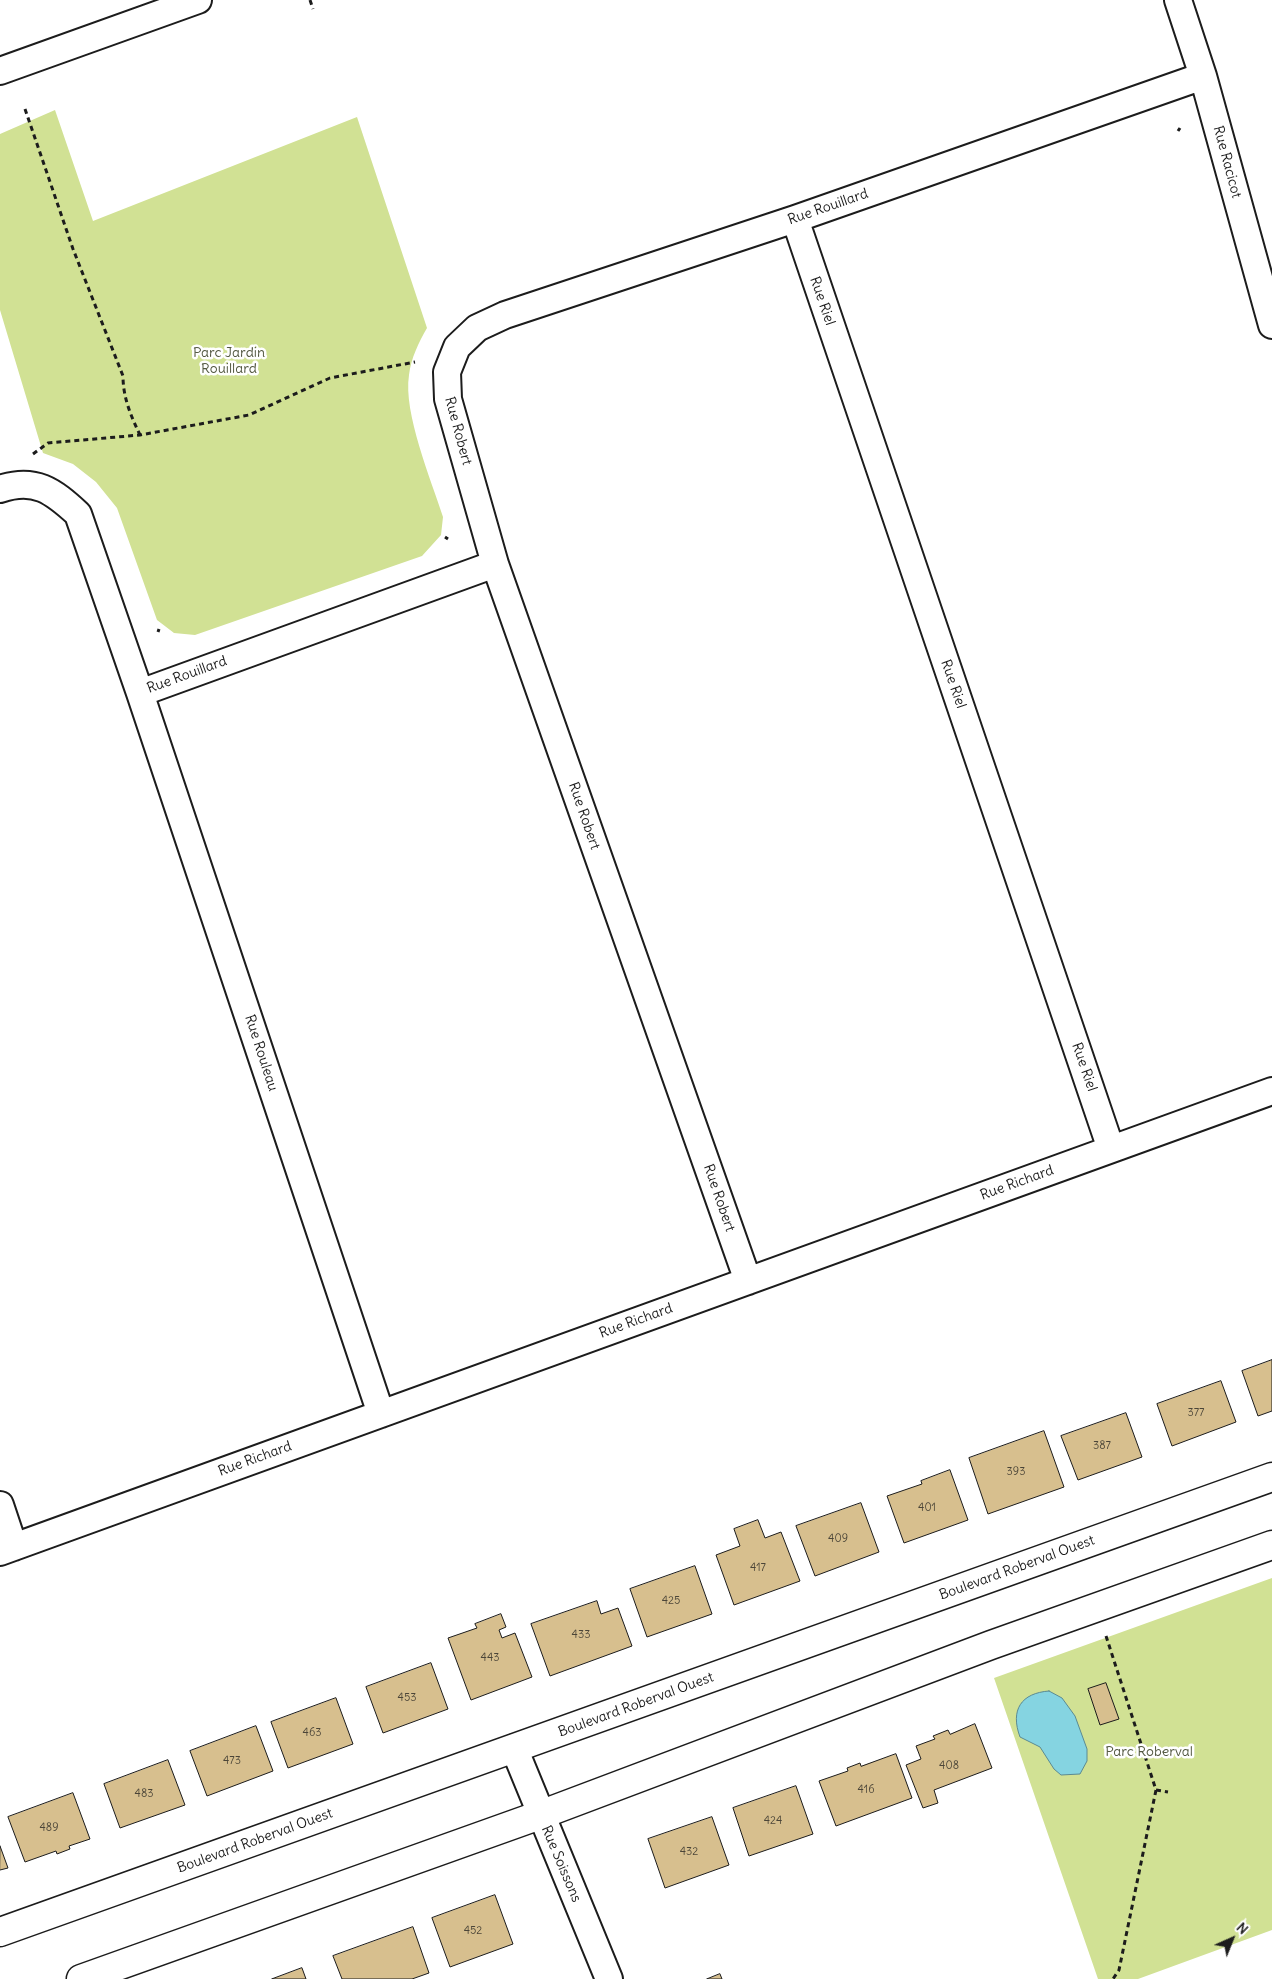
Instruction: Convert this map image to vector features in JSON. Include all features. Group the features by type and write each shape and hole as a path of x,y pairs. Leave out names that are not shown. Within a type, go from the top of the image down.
{"street":[{"path":"0,71 198,0"},
{"name":"Rue Racicot","path":"1178,0 1203,76 1272,325"},
{"name":"Rue Rouillard","path":"457,347 477,328 506,315 795,219 1203,76"},
{"name":"Rue Riel","path":"795,219 1112,1149"},
{"name":"Rue Robert","path":"457,347 447,372 448,399 495,564 748,1281"},
{"name":"Rue Rouillard","path":"0,489 11,485 32,484 56,494 78,514 140,692 495,564"},
{"name":"Rue Rouleau","path":"140,692 381,1414"},
{"name":"Rue Richard","path":"7,1549 1272,1091"},
{"name":"Boulevard Roberval Ouest","path":"0,1932 1272,1477"},
{"path":"0,1505 7,1549"},
{"path":"81,1979 540,1815 991,1645 1272,1545"},
{"name":"Rue Soissons","path":"514,1748 608,1979"}],"path":[{"path":"310,0 313,10"},
{"path":"25,109 73,248 123,376 126,402 140,435"},
{"path":"34,453 48,443 140,435 249,415 330,378 415,362"},
{"path":"1104,1629 1156,1790 1119,1970 1113,1979"},
{"path":"1156,1790 1168,1792"}],"green space":[{"name":"Parc Jardin Rouillard","path":"55,110 93,221 357,117 427,328 412,362 408,390 410,408 419,446 443,517 441,535 422,556 195,635 174,633 157,620 117,508 96,482 73,464 43,453 0,310 0,134"},
{"name":"Parc Roberval","path":"1272,1578 1272,1930 1138,1979 1098,1979 994,1678"}],"water":[{"path":"1049,1691 1062,1698 1075,1716 1087,1749 1087,1761 1080,1774 1061,1775 1054,1769 1040,1747 1020,1737 1016,1719 1020,1705 1031,1695"}],"building":[{"path":"1272,1360 1272,1411 1258,1416 1242,1371"},
{"path":"1221,1381 1236,1422 1172,1446 1157,1404"},
{"path":"1126,1413 1142,1457 1078,1480 1061,1436"},
{"path":"1044,1431 1064,1487 988,1514 969,1458"},
{"path":"950,1470 968,1520 904,1543 887,1496 922,1484 921,1481"},
{"path":"861,1503 879,1552 815,1576 796,1526"},
{"path":"758,1520 765,1538 781,1532 800,1581 734,1605 716,1555 740,1546 734,1529"},
{"path":"695,1566 712,1614 647,1637 630,1589"},
{"path":"597,1601 601,1614 618,1608 632,1646 550,1676 531,1624"},
{"path":"501,1614 506,1627 499,1630 502,1638 515,1633 532,1677 471,1700 448,1638 477,1628 475,1624"},
{"path":"431,1663 448,1709 383,1733 366,1687"},
{"path":"1106,1683 1119,1719 1100,1725 1088,1689"},
{"path":"336,1698 353,1744 288,1768 271,1722"},
{"path":"975,1724 992,1768 934,1790 938,1803 923,1808 906,1765 921,1759 916,1746 935,1739 933,1736 948,1730 950,1734"},
{"path":"256,1726 273,1771 207,1796 190,1751"},
{"path":"896,1754 912,1798 836,1826 819,1781 848,1771 847,1768 860,1763 861,1766"},
{"path":"168,1760 185,1805 120,1828 104,1784"},
{"path":"796,1786 813,1834 749,1856 733,1808"},
{"path":"73,1793 90,1839 69,1846 70,1849 57,1854 56,1851 25,1862 8,1817"},
{"path":"712,1817 729,1865 665,1888 648,1839"},
{"path":"0,1846 8,1868 0,1870"},
{"path":"495,1895 513,1944 450,1967 432,1918"},
{"path":"413,1927 429,1973 412,1979 342,1979 333,1956"},
{"path":"302,1968 306,1979 272,1979"},
{"path":"720,1974 722,1979 707,1979"}]}
